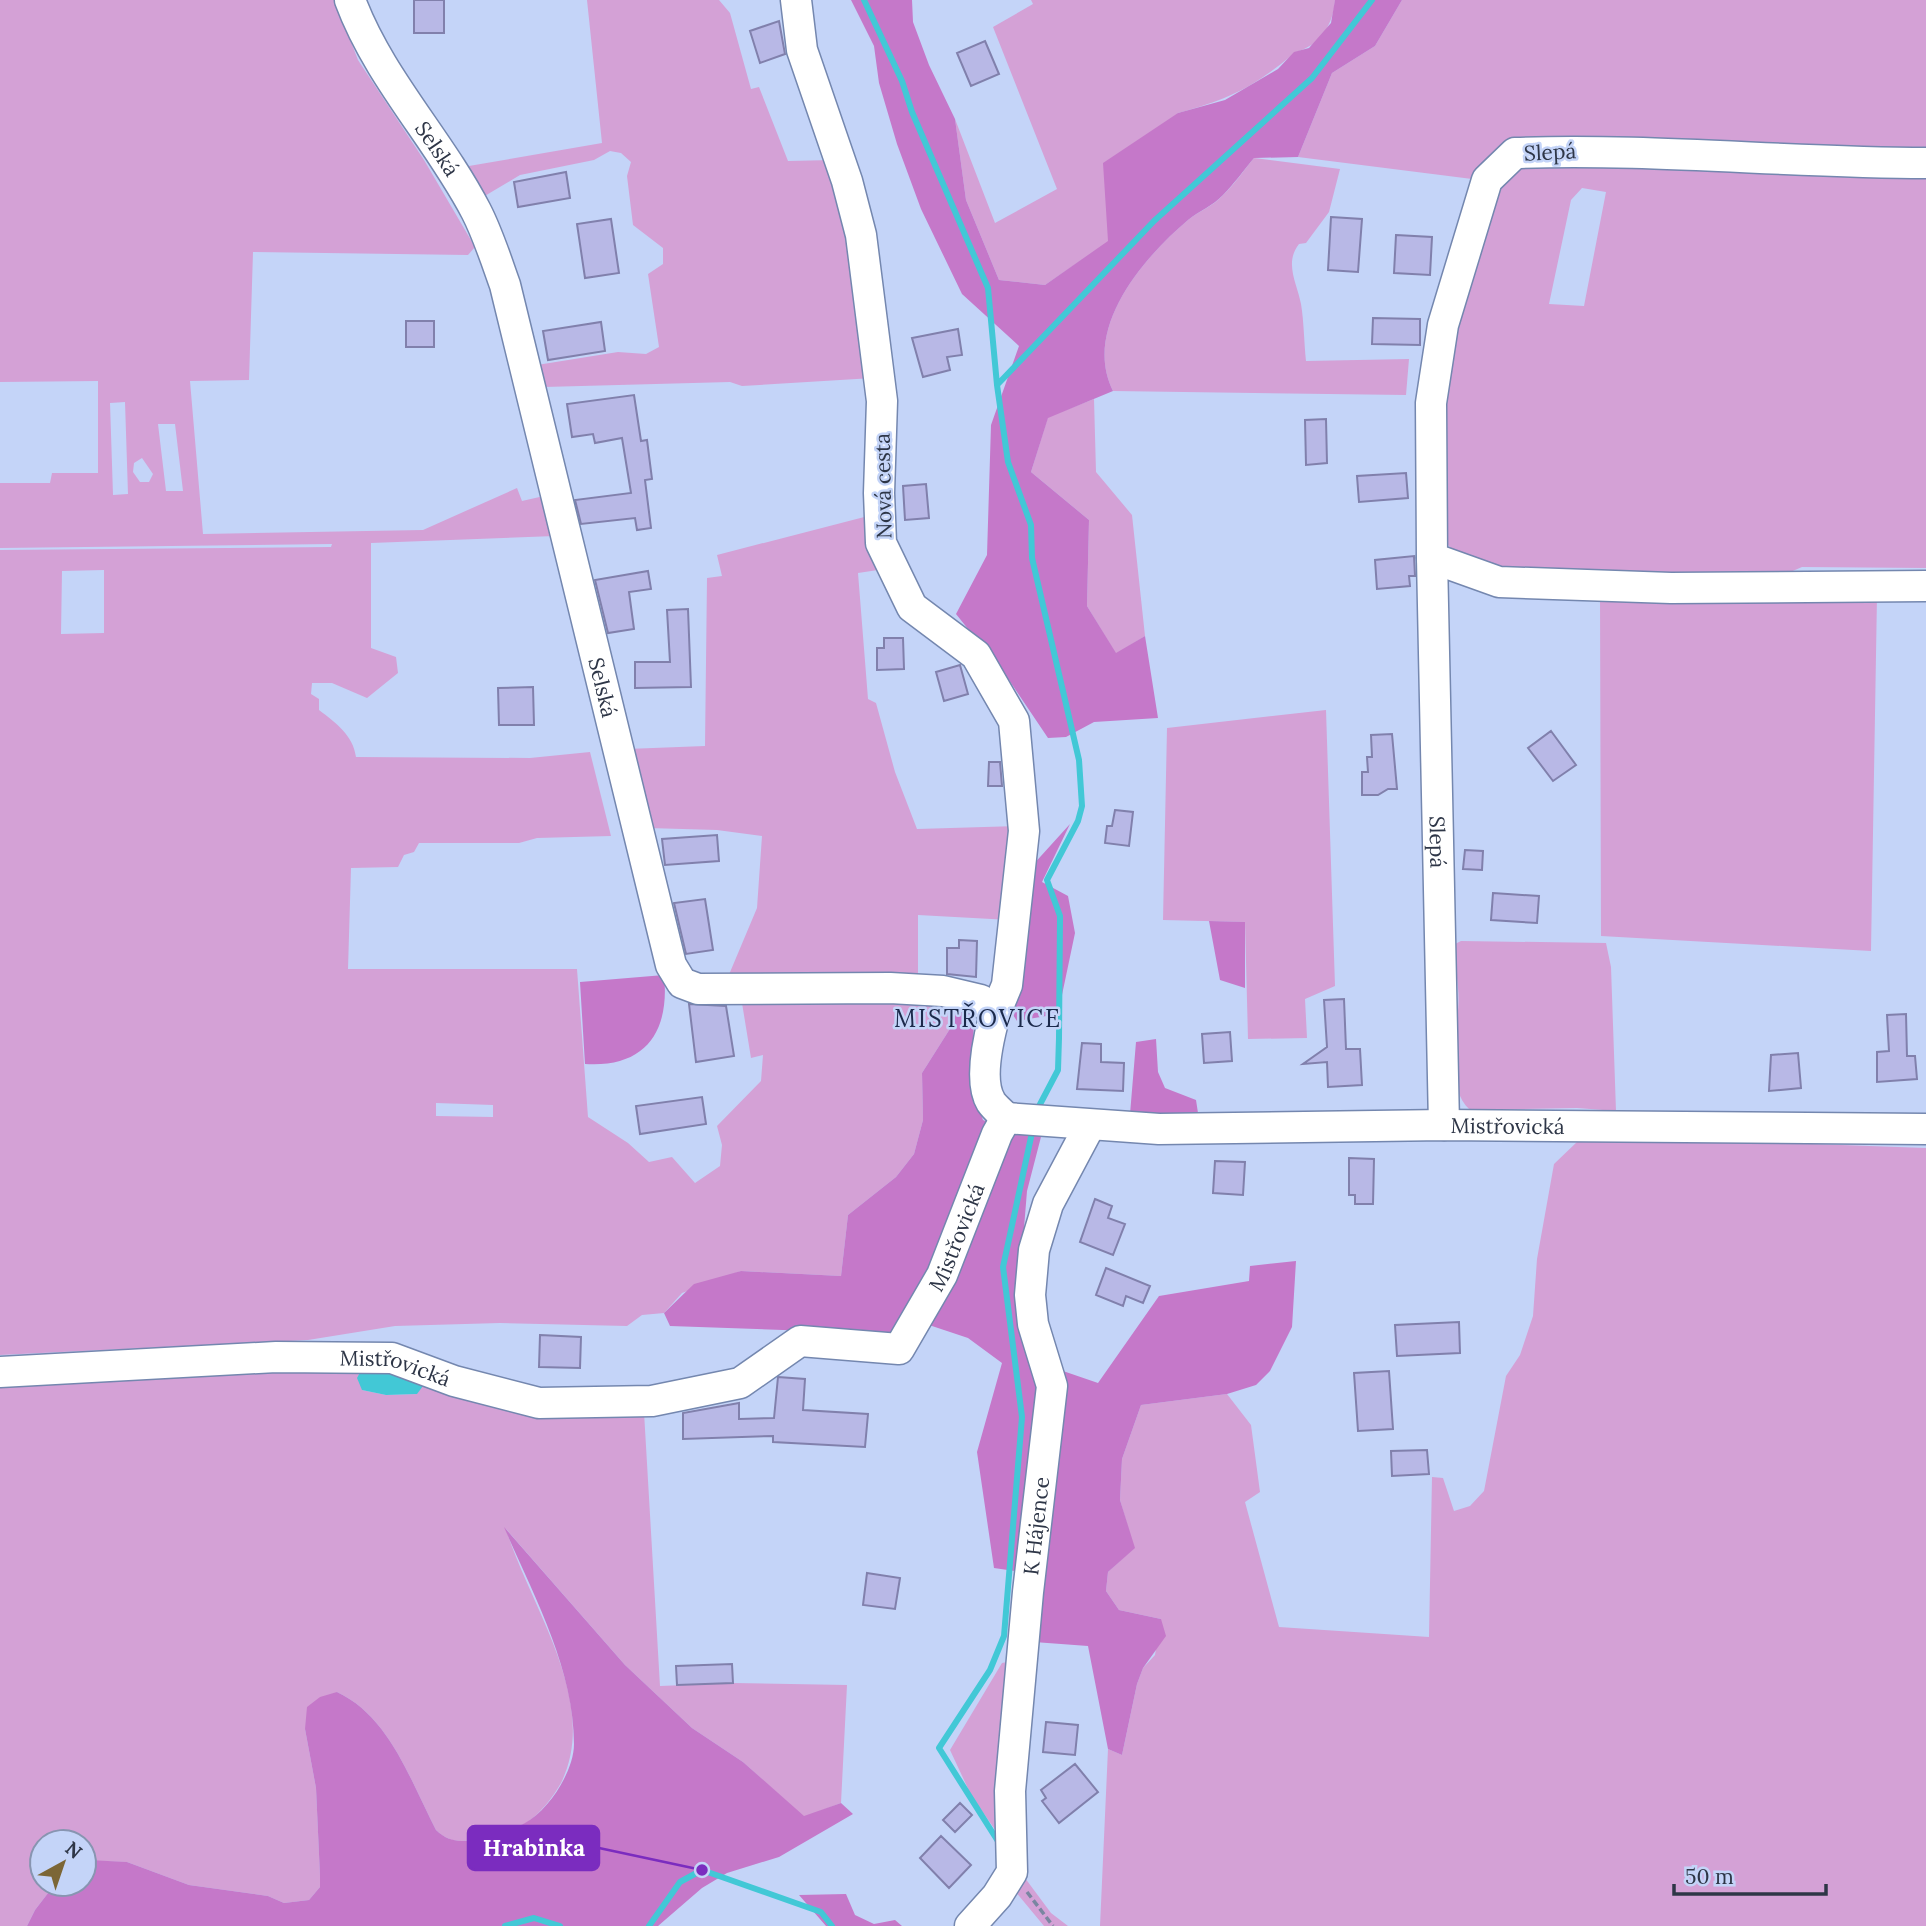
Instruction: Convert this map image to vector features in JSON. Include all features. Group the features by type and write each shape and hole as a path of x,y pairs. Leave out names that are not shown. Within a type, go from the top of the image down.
{"street":[{"name":"Selská","path":"350,0 370,46 392,83 475,210 501,275 671,965 682,983 698,989 890,988 943,991 981,1000 995,1014"},
{"name":"Nová cesta","path":"796,0 802,50 847,181 862,235 882,401 879,493 881,543 912,607 976,655 1014,721 1024,831 1007,985 995,1014"},
{"name":"Slepá","path":"1444,1125 1431,403 1443,325 1487,180 1515,153 1590,150 1824,163 1926,163"},
{"path":"1432,558 1499,582 1671,588 1926,586"},
{"path":"995,1014 987,1041 986,1072 990,1100 1024,1120"},
{"name":"Mistřovická","path":"0,1372 276,1357 392,1357 454,1381 539,1403 652,1401 740,1383 800,1341 899,1349 942,1275 997,1134 1024,1120 1089,1126 1243,1129 1444,1125 1926,1129"},
{"name":"K Hájence","path":"1012,1872 1010,1791 1028,1592 1052,1385 1033,1324 1030,1295 1034,1250 1048,1204 1089,1126"},
{"path":"970,1926 998,1896 1012,1872"}],"path":[{"path":"1012,1872 1053,1926"}],"shaded area":[{"path":"0,0 335,0 358,60 424,160 475,247 468,255 253,252 249,380 190,381 203,534 423,530 517,488 522,501 544,496 555,536 371,543 371,648 396,657 398,673 367,698 332,683 312,683 311,694 319,699 319,710 347,736 356,757 530,758 590,752 611,836 537,838 519,843 419,843 414,852 404,855 398,867 351,868 348,969 577,969 588,1117 628,1143 649,1162 672,1157 695,1183 720,1166 722,1145 717,1126 761,1081 763,1055 751,1058 742,1003 869,1002 934,1005 948,1013 953,1024 922,1073 923,1120 914,1154 896,1177 848,1215 841,1276 741,1271 682,1293 664,1313 642,1315 627,1326 500,1323 395,1326 308,1340 0,1355 0,550 331,547 332,544 0,548 0,483 50,483 52,473 98,473 98,381 0,382","holes":["125,402 128,494 113,495 110,403","158,424 175,424 183,491 166,491","142,458 153,474 149,482 140,482 133,472 134,463","104,570 104,633 61,634 62,571","436,1103 493,1105 493,1117 436,1116"]},
{"path":"587,0 719,0 730,13 751,89 759,87 788,161 833,160 873,378 742,386 730,382 544,387 537,365 618,352 646,354 659,347 648,274 663,264 663,248 633,225 627,176 631,162 621,153 610,151 594,160 520,175 483,197 463,167 602,143"},
{"path":"851,0 912,0 913,22 929,65 955,119 966,200 999,280 1045,285 1108,241 1103,163 1178,113 1225,100 1278,69 1294,52 1309,48 1331,23 1335,0 1402,0 1375,46 1332,73 1298,157 1254,158 1223,195 1188,220 1136,274 1111,320 1105,343 1105,367 1113,391 1048,418 1031,472 1089,520 1087,606 1116,653 1145,636 1158,718 1094,722 1066,737 1048,738 1009,680 956,614 987,555 991,425 1019,346 962,294 921,209 897,144 879,83 874,46"},
{"path":"1031,0 1335,0 1333,14 1318,40 1239,91 1212,103 1178,113 1108,242 1045,285 999,280 966,200 955,119 995,223 1057,189 993,27 1033,4"},
{"path":"1402,0 1926,0 1926,155 1554,142 1480,180 1298,157 1332,73 1375,46"},
{"path":"1254,158 1340,169 1329,212 1306,243 1299,244 1292,258 1302,311 1306,361 1409,359 1406,395 1113,391 1105,367 1105,343 1111,320 1122,296 1153,254 1188,220 1219,199"},
{"path":"1539,160 1761,174 1926,175 1926,568 1802,567 1781,576 1494,570 1464,561 1446,543 1441,394 1464,305 1502,183 1513,171","holes":["1582,188 1606,192 1584,306 1549,304 1571,200"]},
{"path":"1094,399 1096,472 1132,515 1145,636 1116,654 1087,606 1089,520 1031,472 1048,417"},
{"path":"872,515 878,570 858,573 868,699 876,703 895,772 917,829 1018,826 1010,920 918,915 918,978 728,977 757,908 762,836 717,830 648,828 627,749 705,746 707,578 722,576 717,555"},
{"path":"1600,593 1877,596 1871,951 1601,936"},
{"path":"1326,710 1335,986 1305,999 1307,1038 1248,1039 1245,922 1163,920 1167,728"},
{"path":"1070,824 1042,882 1068,896 1075,933 1058,1014 1017,1021 1009,1009 1031,867"},
{"path":"1209,921 1245,922 1245,988 1220,980"},
{"path":"1461,941 1606,943 1611,967 1616,1111 1577,1108 1470,1110 1461,1099 1456,1085 1455,1069 1458,982 1453,945"},
{"path":"664,975 663,1013 650,1042 624,1060 606,1064 585,1064 580,982"},
{"path":"957,1005 974,1014 972,1088 983,1120 1014,1133 1042,1133 1027,1191 1017,1314 1042,1380 1021,1572 994,1568 977,1452 1002,1363 968,1338 929,1325 894,1334 670,1326 664,1313 694,1284 741,1271 841,1276 848,1215 896,1177 914,1154 923,1120 922,1073 953,1024 950,1017"},
{"path":"1156,1039 1158,1072 1165,1088 1196,1100 1198,1113 1130,1114 1136,1042"},
{"path":"1614,1137 1926,1148 1926,1926 1100,1926 1108,1749 1122,1755 1137,1684 1143,1668 1155,1655 1161,1619 1119,1610 1106,1591 1108,1572 1134,1548 1120,1500 1122,1459 1141,1405 1227,1394 1251,1425 1260,1492 1245,1502 1279,1627 1429,1637 1432,1477 1443,1478 1454,1511 1470,1506 1484,1491 1506,1376 1520,1355 1533,1316 1537,1259 1554,1164 1578,1141"},
{"path":"1296,1261 1292,1327 1270,1371 1256,1385 1227,1394 1141,1405 1122,1459 1120,1500 1135,1548 1108,1572 1106,1591 1119,1610 1161,1619 1166,1636 1143,1668 1137,1684 1122,1755 1108,1749 1088,1646 1034,1642 1063,1371 1098,1383 1159,1296 1249,1281 1250,1266"},
{"path":"363,1367 362,1390 386,1395 417,1394 413,1372 644,1412 660,1686 733,1683 847,1685 841,1803 804,1817 743,1762 692,1728 625,1665 506,1529 557,1654 573,1720 571,1752 561,1783 546,1805 526,1823 471,1840 457,1841 443,1836 436,1830 385,1733 355,1703 337,1692 305,1729 316,1788 320,1876 320,1887 309,1900 284,1903 268,1896 189,1885 127,1862 98,1861 98,1828 28,1828 28,1898 44,1898 27,1926 0,1926 0,1380"},
{"path":"363,1367 413,1372 423,1386 417,1394 386,1395 362,1390 357,1378"},
{"path":"504,1527 625,1665 692,1728 743,1762 804,1816 841,1803 853,1814 779,1857 727,1873 702,1888 658,1926 27,1926 44,1898 98,1898 98,1861 127,1862 189,1885 268,1896 284,1903 309,1900 320,1887 320,1876 316,1788 305,1729 307,1707 320,1697 337,1692 355,1703 385,1733 436,1830 443,1836 466,1841 525,1823 543,1809 558,1789 570,1766 574,1744 567,1687 539,1605"},
{"path":"1012,1661 1007,1847 971,1795 950,1750 1002,1663"},
{"path":"1022,1874 1051,1913 1068,1926 1044,1926 1015,1891"},
{"path":"846,1894 855,1915 874,1924 895,1920 902,1926 826,1926 799,1895"}],"building":[{"path":"414,0 444,0 444,33 414,33"},
{"path":"779,21 785,54 760,63 750,31"},
{"path":"985,41 999,74 971,86 957,53"},
{"path":"566,172 570,198 518,207 514,182"},
{"path":"1331,217 1362,219 1358,272 1328,270"},
{"path":"611,219 619,273 585,278 577,224"},
{"path":"1396,235 1432,237 1430,275 1394,273"},
{"path":"1373,318 1420,319 1420,345 1372,344"},
{"path":"406,321 434,321 434,347 406,347"},
{"path":"601,322 605,351 548,360 543,331"},
{"path":"958,329 962,355 947,357 950,370 923,377 912,338"},
{"path":"634,395 641,441 647,440 652,479 645,480 651,528 637,530 635,518 581,524 575,500 631,493 622,438 595,443 593,434 572,437 567,404"},
{"path":"1326,419 1327,463 1306,465 1305,420"},
{"path":"1406,473 1408,498 1359,502 1357,476"},
{"path":"926,484 929,518 905,520 903,486"},
{"path":"1414,556 1415,576 1409,576 1410,586 1377,589 1375,560"},
{"path":"648,571 651,589 629,592 634,629 608,633 595,580"},
{"path":"688,609 691,687 635,688 635,662 670,662 667,610"},
{"path":"884,638 903,638 904,669 877,670 877,648 884,648"},
{"path":"960,665 968,694 944,701 936,672"},
{"path":"533,687 534,725 499,725 498,688"},
{"path":"1551,731 1576,765 1553,781 1528,748"},
{"path":"1392,734 1397,789 1388,789 1378,795 1362,795 1362,772 1368,772 1367,757 1372,757 1371,735"},
{"path":"989,762 1000,762 1002,786 988,786"},
{"path":"1115,810 1133,812 1129,846 1105,843 1107,826 1112,826"},
{"path":"717,835 719,861 665,865 662,839"},
{"path":"1465,850 1483,851 1482,870 1463,869"},
{"path":"1493,893 1539,896 1537,923 1491,920"},
{"path":"705,899 713,950 686,954 674,903"},
{"path":"959,940 977,941 976,977 947,974 947,948 959,948"},
{"path":"1344,999 1346,1049 1360,1049 1362,1085 1328,1087 1327,1062 1303,1064 1327,1047 1324,1000"},
{"path":"689,1004 726,1006 734,1056 696,1062"},
{"path":"1906,1014 1907,1056 1915,1056 1917,1079 1877,1082 1877,1052 1889,1051 1887,1015"},
{"path":"1230,1032 1232,1061 1204,1063 1202,1034"},
{"path":"1082,1043 1101,1044 1101,1062 1124,1063 1123,1091 1077,1089"},
{"path":"1798,1053 1801,1088 1769,1091 1771,1055"},
{"path":"702,1097 706,1124 640,1134 636,1106"},
{"path":"1349,1158 1374,1159 1373,1204 1355,1204 1355,1195 1349,1195"},
{"path":"1215,1161 1245,1162 1243,1195 1213,1193"},
{"path":"1095,1199 1112,1206 1108,1218 1125,1224 1113,1255 1080,1242"},
{"path":"1106,1268 1150,1286 1143,1303 1126,1296 1123,1306 1096,1295"},
{"path":"1459,1322 1460,1353 1397,1356 1395,1325"},
{"path":"540,1335 581,1337 580,1368 539,1367"},
{"path":"1389,1371 1393,1429 1358,1431 1354,1373"},
{"path":"778,1377 805,1379 803,1410 868,1414 865,1447 773,1442 773,1436 683,1439 683,1413 739,1403 739,1419 774,1418"},
{"path":"1427,1450 1429,1474 1392,1476 1391,1451"},
{"path":"867,1573 900,1578 895,1609 863,1605"},
{"path":"732,1664 733,1683 677,1685 676,1666"},
{"path":"1046,1722 1078,1725 1075,1755 1043,1752"},
{"path":"1075,1764 1098,1792 1059,1823 1042,1801 1046,1798 1041,1790"},
{"path":"960,1803 972,1815 955,1832 943,1820"},
{"path":"941,1836 971,1865 949,1888 920,1858"}],"waterway":[{"path":"864,0 902,81 912,112 988,288 997,385"},
{"path":"1037,1110 1058,1070 1060,916 1047,880 1078,821 1082,806 1079,760 1032,558 1031,525 1008,462 997,385 1154,221 1312,78 1372,0"},
{"path":"1001,1846 939,1748 990,1670 1004,1636 1022,1417 1003,1267 1033,1128"},
{"path":"649,1926 680,1882 702,1870 821,1912 832,1926"},
{"path":"505,1926 534,1918 560,1926"}],"place":[{"name":"Hrabinka","path":"702,1870"}],"district":[{"name":"MISTŘOVICE","path":"978,1018"}]}
